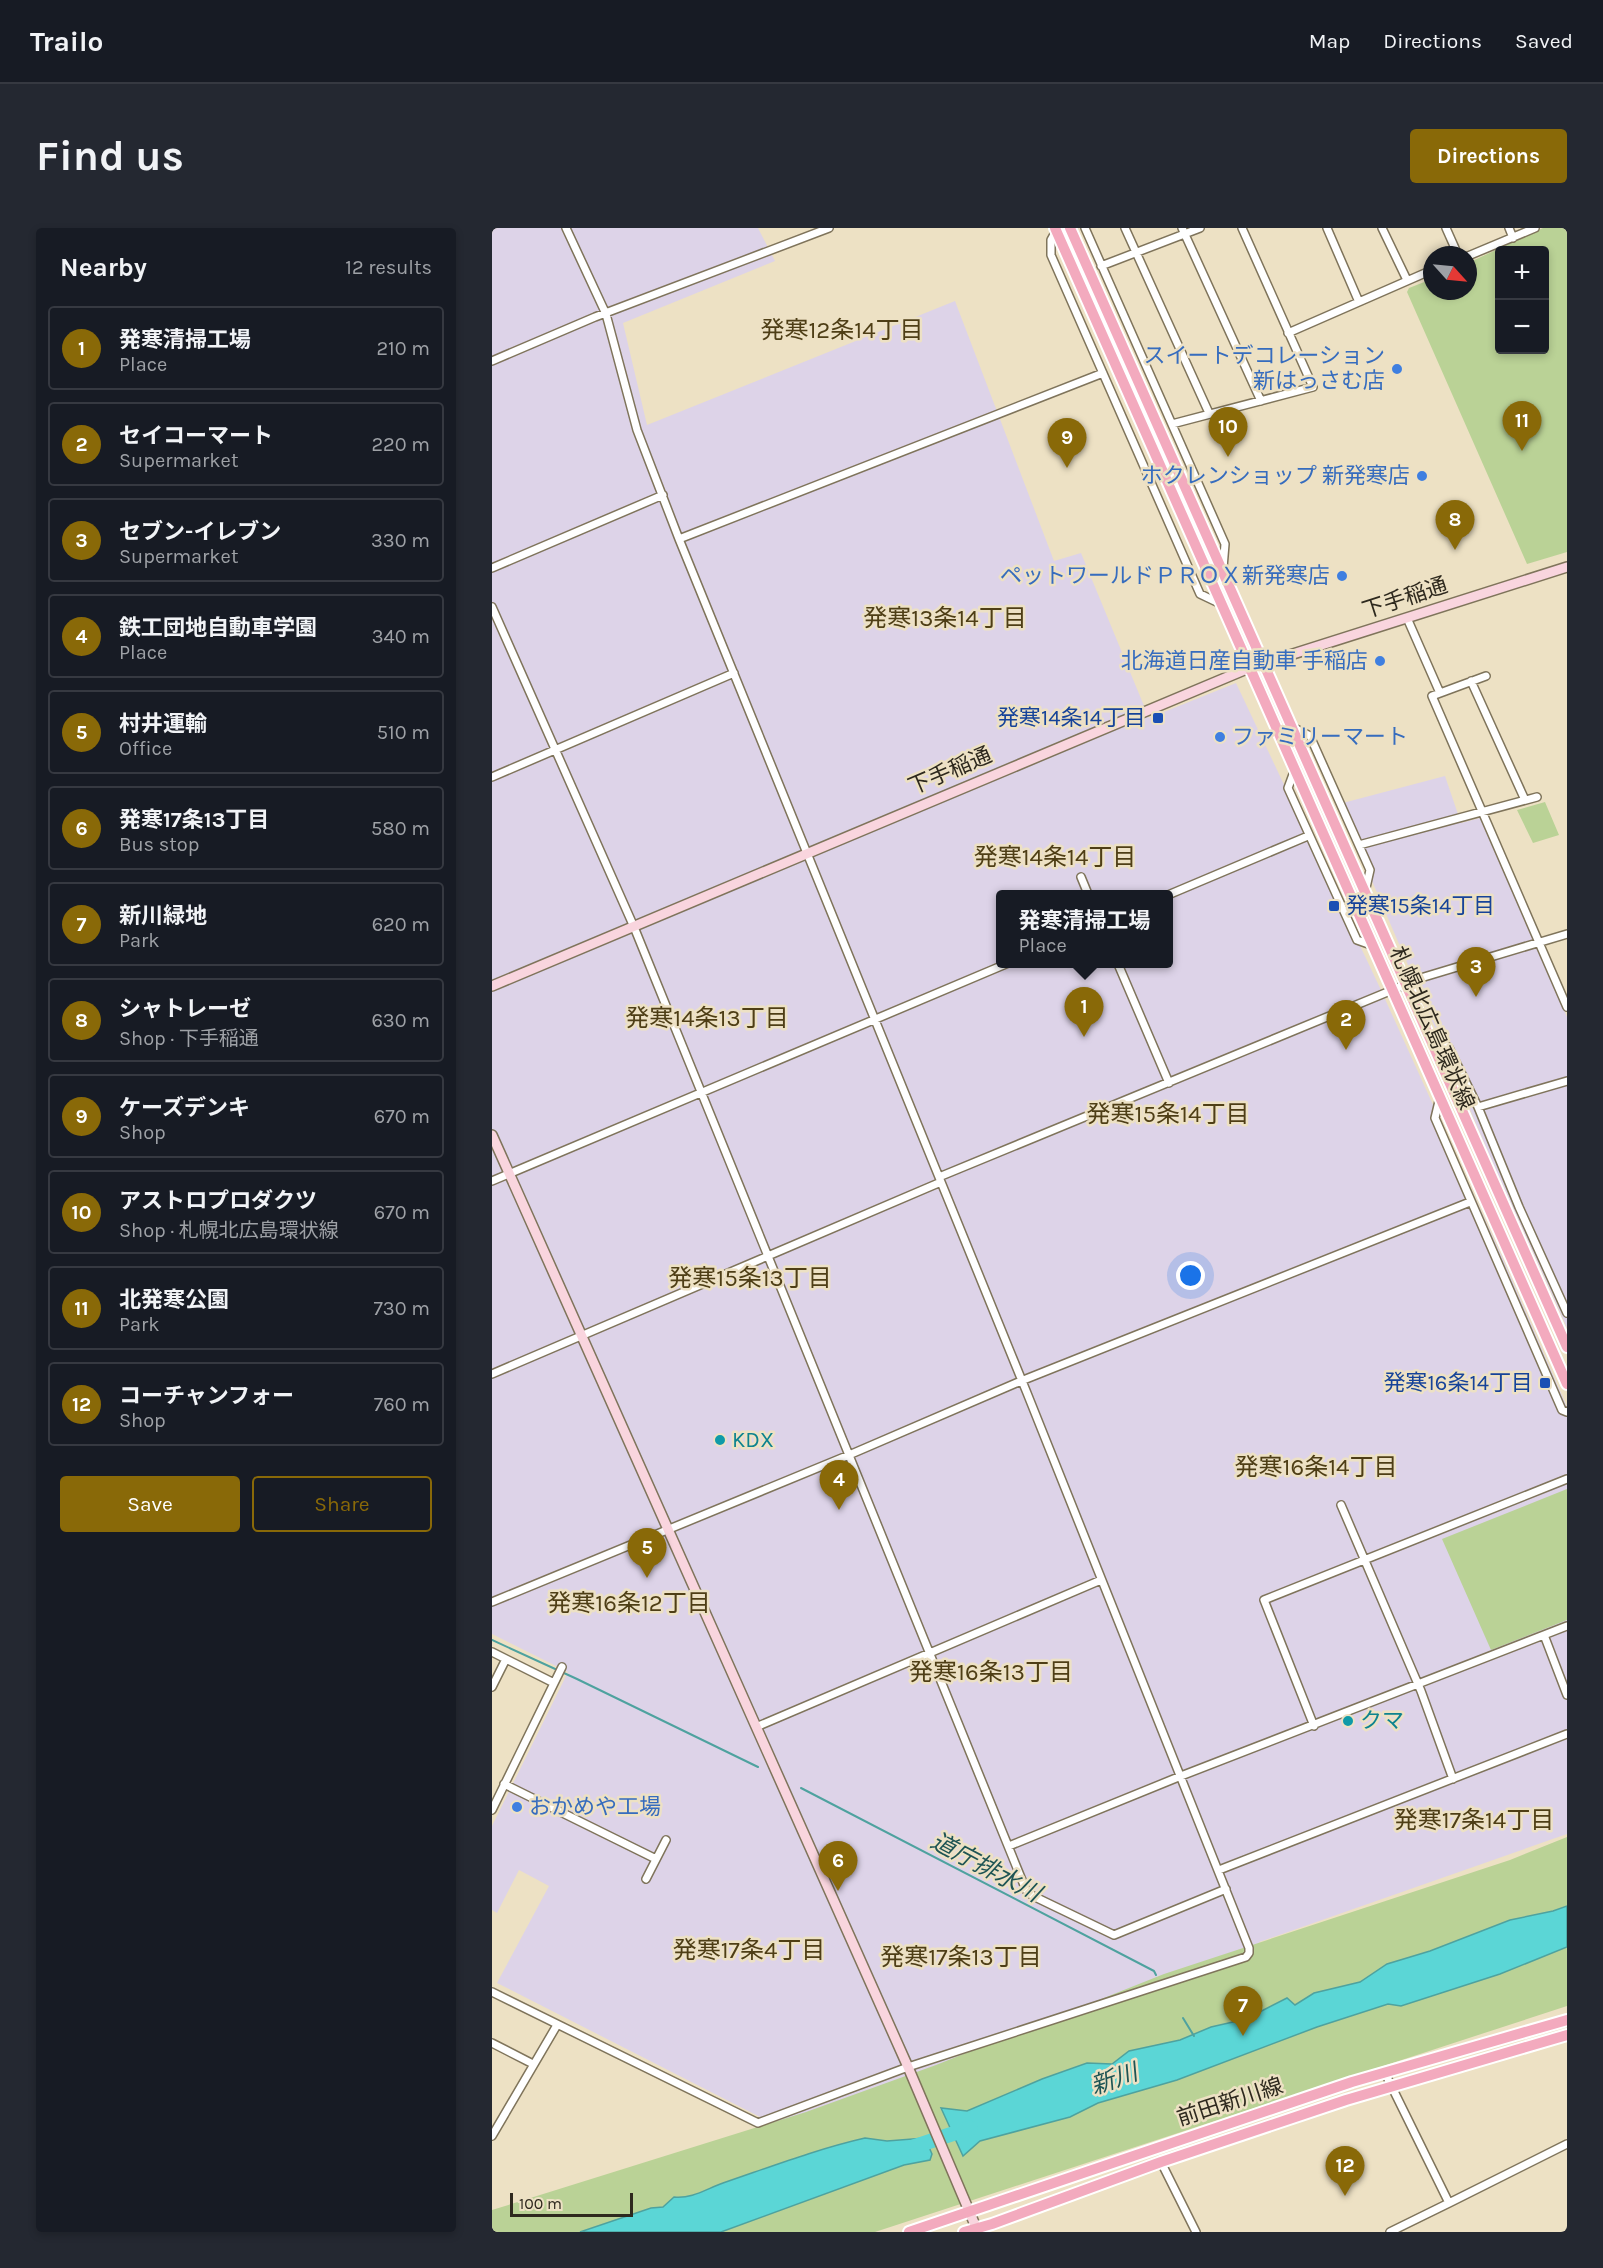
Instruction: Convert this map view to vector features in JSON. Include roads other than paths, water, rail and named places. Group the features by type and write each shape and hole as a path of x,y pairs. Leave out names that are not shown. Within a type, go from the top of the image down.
{"main road":[{"name":"札幌北広島環状線","path":"1070,228 1567,1347"},
{"name":"札幌北広島環状線","path":"1056,230 1567,1384"},
{"name":"前田新川線","path":"909,2232 1385,2073 1567,2020"},
{"name":"前田新川線","path":"964,2232 978,2230 1161,2162 1390,2086 1567,2035"}],"street":[{"path":"492,1992 758,2123 908,2067 1246,1957 1249,1953 1219,1870 679,539 636,427 606,314 566,228"},
{"path":"492,361 595,317 829,228"},
{"path":"1084,228 1225,544 1222,570"},
{"path":"1125,228 1209,413"},
{"path":"1101,266 1184,231 1200,228"},
{"path":"1172,424 1312,387 1242,228"},
{"path":"1327,228 1359,302"},
{"path":"1382,228 1407,280"},
{"path":"1446,228 1454,246"},
{"path":"1509,228 1513,238"},
{"path":"1477,252 1535,228"},
{"path":"1056,230 1051,240 1051,255 1200,594 1221,604"},
{"path":"1184,231 1260,401"},
{"path":"1288,333 1423,274"},
{"path":"679,539 1103,373"},
{"path":"492,568 663,495"},
{"name":"下手稲通","path":"492,986 1249,668 1567,567"},
{"path":"492,607 634,927 1026,1890 1033,1896 1114,1935 1226,1889"},
{"path":"1407,618 1440,693"},
{"path":"492,777 734,673"},
{"path":"1486,675 1432,696 1484,811 1537,942 1567,1007"},
{"path":"1471,681 1525,800"},
{"path":"1292,727 1310,736 1359,845 1370,870 1365,892"},
{"path":"1295,769 1288,788 1308,836 1357,940 1374,946"},
{"path":"1359,845 1537,797"},
{"path":"1173,893 1308,836"},
{"path":"1081,877 1086,890"},
{"path":"492,1374 768,1256 940,1179 1394,991 1406,984 1567,934"},
{"path":"492,1181 702,1094 996,967"},
{"path":"1120,968 1169,1083"},
{"path":"1428,1034 1440,1039 1449,1048 1478,1107 1519,1207 1563,1294 1567,1313"},
{"path":"1478,1107 1567,1082"},
{"path":"1441,1096 1435,1118 1562,1410 1567,1412"},
{"path":"492,1135 908,2067 978,2230"},
{"path":"492,1602 849,1455 1021,1381 1470,1202"},
{"path":"1314,1726 1264,1600 1567,1479"},
{"path":"1341,1505 1418,1685 1454,1779"},
{"path":"756,1726 1101,1580"},
{"path":"1009,1846 1181,1776 1567,1626"},
{"path":"1544,1635 1567,1695"},
{"path":"492,1652 555,1682"},
{"path":"492,1687 506,1659"},
{"path":"493,1807 562,1667"},
{"path":"1219,1870 1567,1734"},
{"path":"504,1784 656,1859"},
{"path":"646,1879 666,1840"},
{"path":"492,2136 557,2025"},
{"path":"492,2043 533,2064"},
{"path":"1385,2073 1449,2203"},
{"path":"1390,2232 1567,2144"},
{"path":"1161,2162 1196,2232"}],"water":[{"path":"1567,1906 1567,1947 1500,1974 1401,2006 1388,2004 1317,2027 1177,2080 1098,2103 1070,2117 980,2141 963,2156 941,2108 967,2111 1042,2079 1087,2063 1112,2064 1129,2051 1180,2040 1211,2027 1246,2019 1287,1998 1295,2005 1314,1993 1360,1982 1387,1964 1430,1951 1510,1920"},
{"path":"865,2138 887,2141 925,2138 932,2154 930,2160 904,2165 721,2232 580,2232 651,2208 663,2207 674,2197 693,2195 829,2147"}],"waterway":[{"name":"道庁排水川","path":"492,1640 758,1767"},
{"name":"道庁排水川","path":"801,1788 1154,1971 1156,1975"},
{"name":"道庁排水川","path":"1183,2018 1194,2036"},
{"name":"新川","path":"907,2149 970,2128"}],"place":[{"name":"スイートデコレーション 新はっさむ店","path":"1397,369"},
{"name":"北発寒公園","path":"1522,451"},
{"name":"アストロプロダクツ","path":"1228,457"},
{"name":"ケーズデンキ","path":"1067,468"},
{"name":"ホクレンショップ 新発寒店","path":"1422,476"},
{"name":"シャトレーゼ","path":"1455,550"},
{"name":"ペットワールドＰＲＯＸ新発寒店","path":"1342,576"},
{"name":"北海道日産自動車 手稲店","path":"1380,661"},
{"name":"発寒14条14丁目","path":"1158,718"},
{"name":"ファミリーマート","path":"1220,737"},
{"name":"発寒15条14丁目","path":"1334,906"},
{"name":"セブン-イレブン","path":"1476,997"},
{"name":"発寒清掃工場","path":"1084,1037"},
{"name":"セイコーマート","path":"1346,1050"},
{"name":"発寒16条14丁目","path":"1545,1383"},
{"name":"KDX","path":"720,1440"},
{"name":"鉄工団地自動車学園","path":"839,1510"},
{"name":"村井運輸","path":"647,1578"},
{"name":"クマ","path":"1348,1721"},
{"name":"おかめや工場","path":"517,1807"},
{"name":"発寒17条13丁目","path":"838,1891"},
{"name":"新川緑地","path":"1243,2036"},
{"name":"コーチャンフォー","path":"1345,2196"}],"district":[{"name":"発寒12条14丁目","path":"842,330"},
{"name":"発寒13条14丁目","path":"945,618"},
{"name":"発寒14条14丁目","path":"1055,857"},
{"name":"発寒14条13丁目","path":"707,1018"},
{"name":"発寒15条14丁目","path":"1168,1114"},
{"name":"発寒15条13丁目","path":"750,1278"},
{"name":"発寒16条14丁目","path":"1316,1467"},
{"name":"発寒16条12丁目","path":"629,1603"},
{"name":"発寒16条13丁目","path":"991,1672"},
{"name":"発寒17条14丁目","path":"1474,1820"},
{"name":"発寒17条4丁目","path":"749,1950"},
{"name":"発寒17条13丁目","path":"961,1957"}]}
